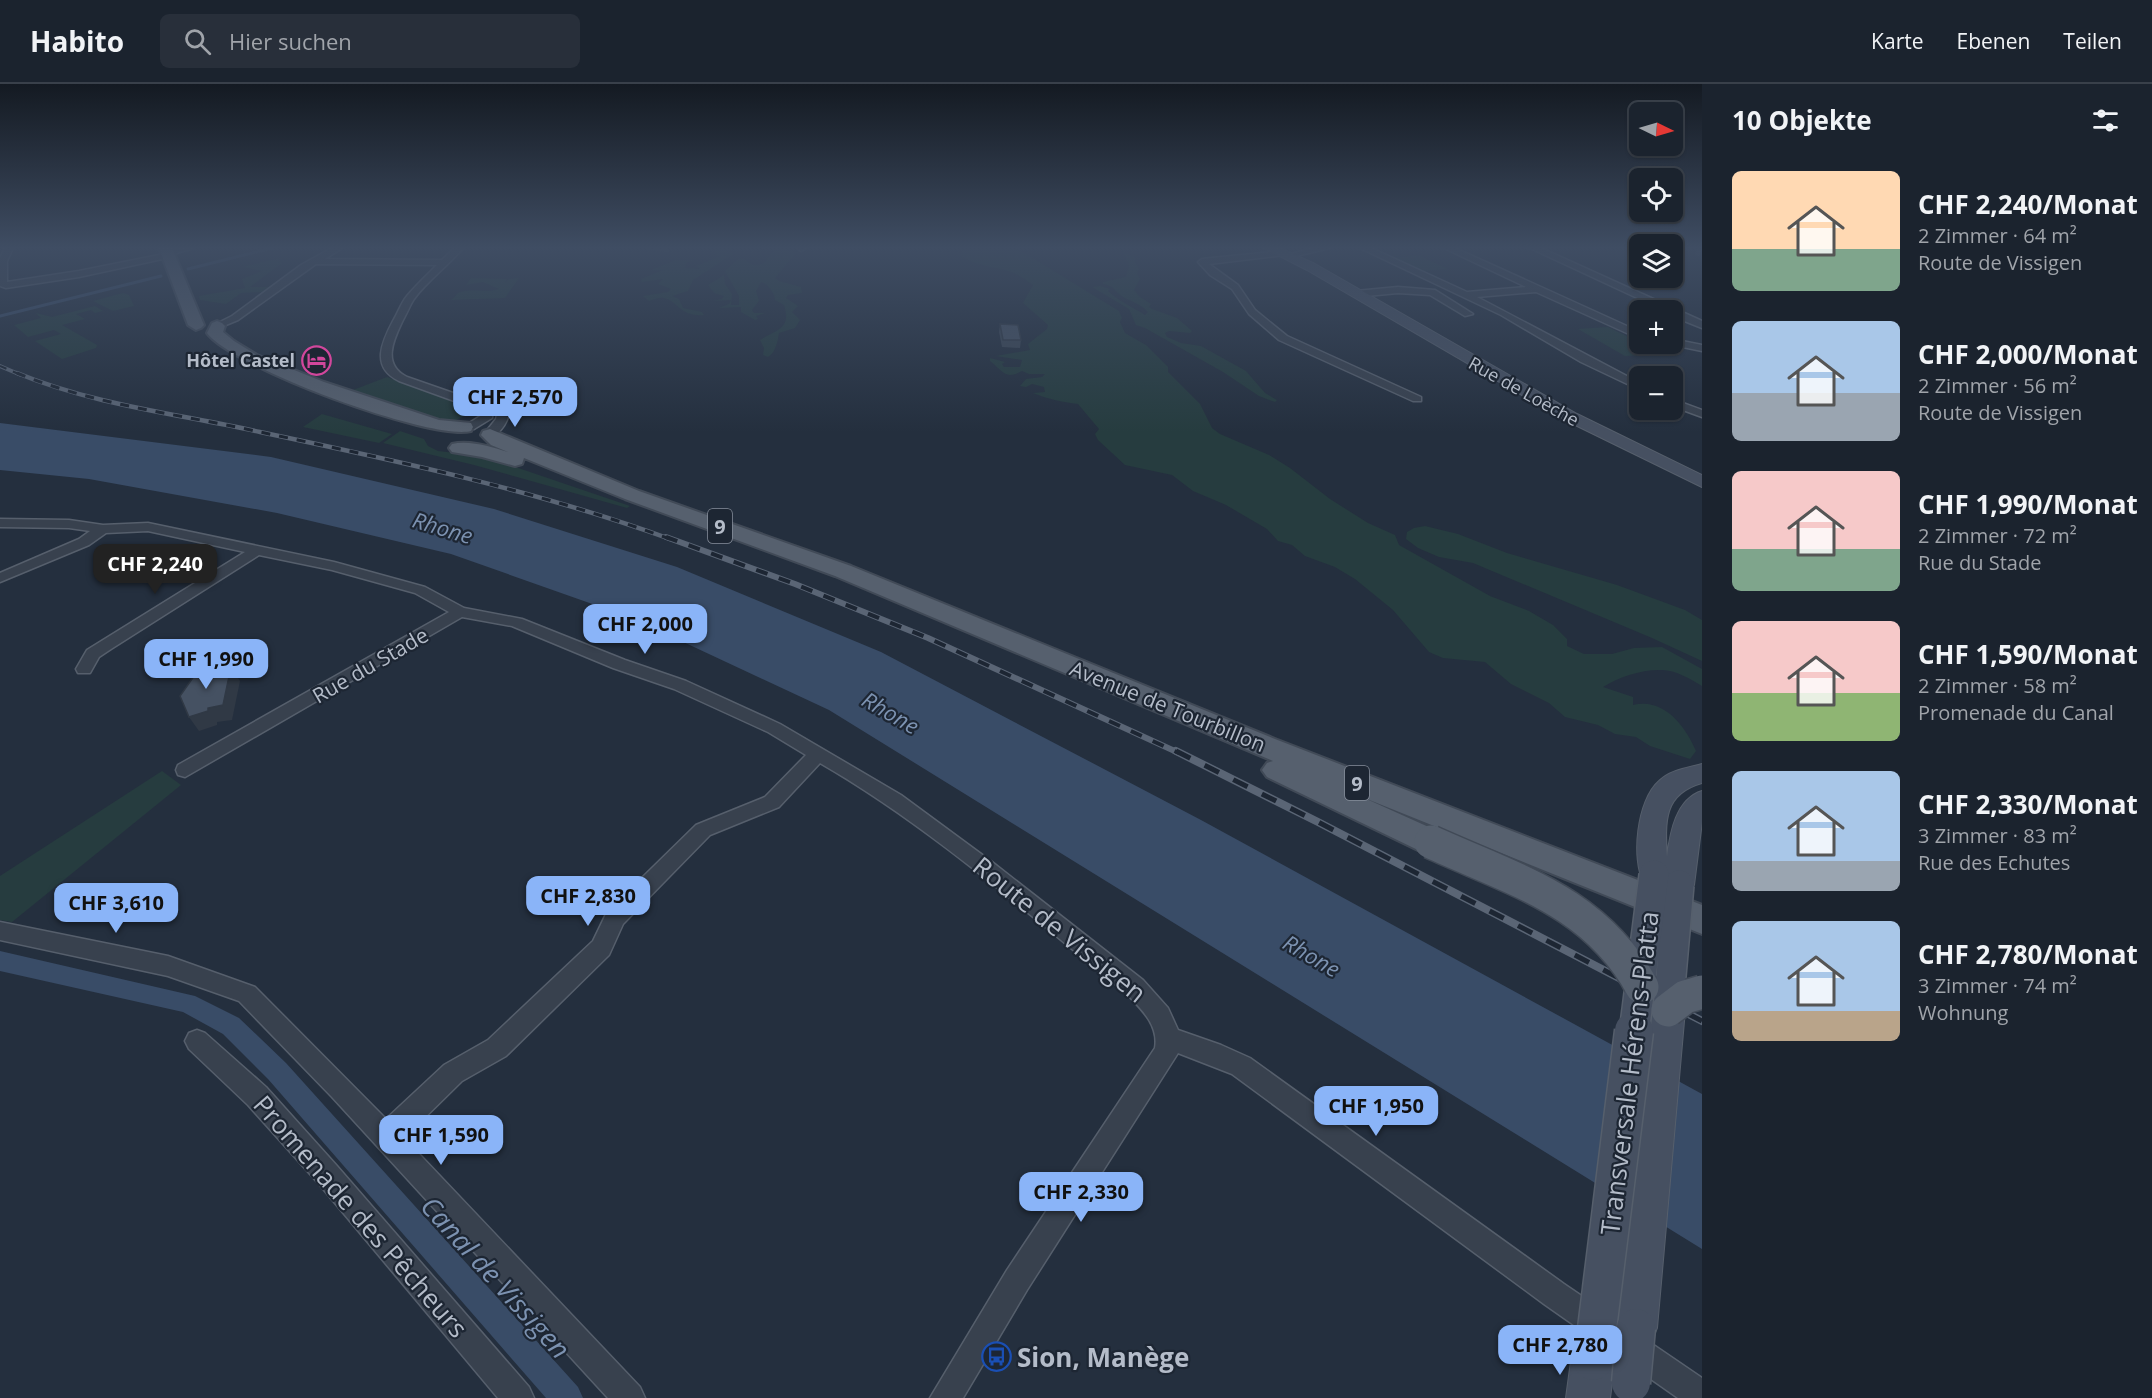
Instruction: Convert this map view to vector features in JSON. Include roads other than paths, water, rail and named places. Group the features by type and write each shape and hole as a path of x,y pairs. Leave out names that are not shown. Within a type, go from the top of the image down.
{"main road":[{"name":"Avenue de Tourbillon","path":"192,309 211,324 215,333 222,340 255,360 289,375 437,425 485,428 498,441 632,495 808,558 1265,746 1702,920"},
{"name":"Rue de Loèche","path":"1383,309 1562,412 1697,482"},
{"name":"Avenue de Tourbillon","path":"211,324 205,337 225,351 269,374 422,428 451,445 498,454 632,495"},
{"path":"467,427 449,432 451,445 478,445 490,434"},
{"path":"1019,644 1238,752 1542,894 1584,917 1607,937 1655,998 1684,997 1702,992"},
{"name":"Transversale Hérens-Platta","path":"1666,880 1652,835 1657,804 1673,783 1702,773"},
{"name":"Transversale Hérens-Platta","path":"1630,1390 1655,998 1666,880 1683,845 1688,820 1702,801"},
{"name":"Transversale Hérens-Platta","path":"1591,1379 1655,998"}],"street":[{"path":"211,324 235,318 247,309"},
{"path":"403,309 386,348 386,358 397,376 487,409 488,416 467,427"},
{"path":"1250,309 1283,338 1417,399"},
{"path":"1460,309 1468,314"},
{"path":"1495,309 1585,360 1629,382"},
{"path":"1583,309 1629,331"},
{"path":"1683,316 1702,325"},
{"path":"1683,344 1702,348"},
{"path":"391,367 418,379 500,406 504,411 504,417 490,434"},
{"path":"1683,406 1702,414"},
{"name":"Route de Vissigen","path":"0,523 69,524 103,529 148,527 334,566 405,586 431,596 460,612 516,622 619,664 680,685 758,720 819,753 922,820 1126,980 1156,1008 1167,1038"},
{"path":"0,578 84,542 103,529"},
{"path":"84,669 93,654 105,645 257,549"},
{"name":"Rue du Stade","path":"185,770 460,612"},
{"path":"385,1138 453,1073 497,1048 601,948 615,918 704,830 772,802 819,753"},
{"path":"0,931 168,966 247,994 342,1089 385,1138 629,1398"},
{"path":"946,1398 1017,1280 1167,1052 1167,1038 1221,1056 1241,1066 1554,1294 1702,1396"},
{"name":"Promenade des Pêcheurs","path":"197,1041 257,1096 328,1175 519,1398"}],"water":[{"name":"Rhone","path":"0,423 271,457 494,509 677,567 881,652 1201,820 1702,1094 1702,1249 829,710 632,618 451,554 277,513 89,479 0,470"}],"waterway":[{"path":"0,316 27,309"},
{"name":"Canal de Vissigen","path":"0,961 187,1003 231,1026 277,1071 567,1398"}],"railway":[{"path":"0,366 21,375"},
{"path":"17,373 106,401 312,443 467,478 570,506 670,539"},
{"path":"666,537 795,584 928,638 1179,753"},
{"path":"1176,751 1702,1021"}],"place":[{"name":"Hôtel Castel","path":"316,360"},
{"name":"Sion, Manège","path":"996,1357"}]}
